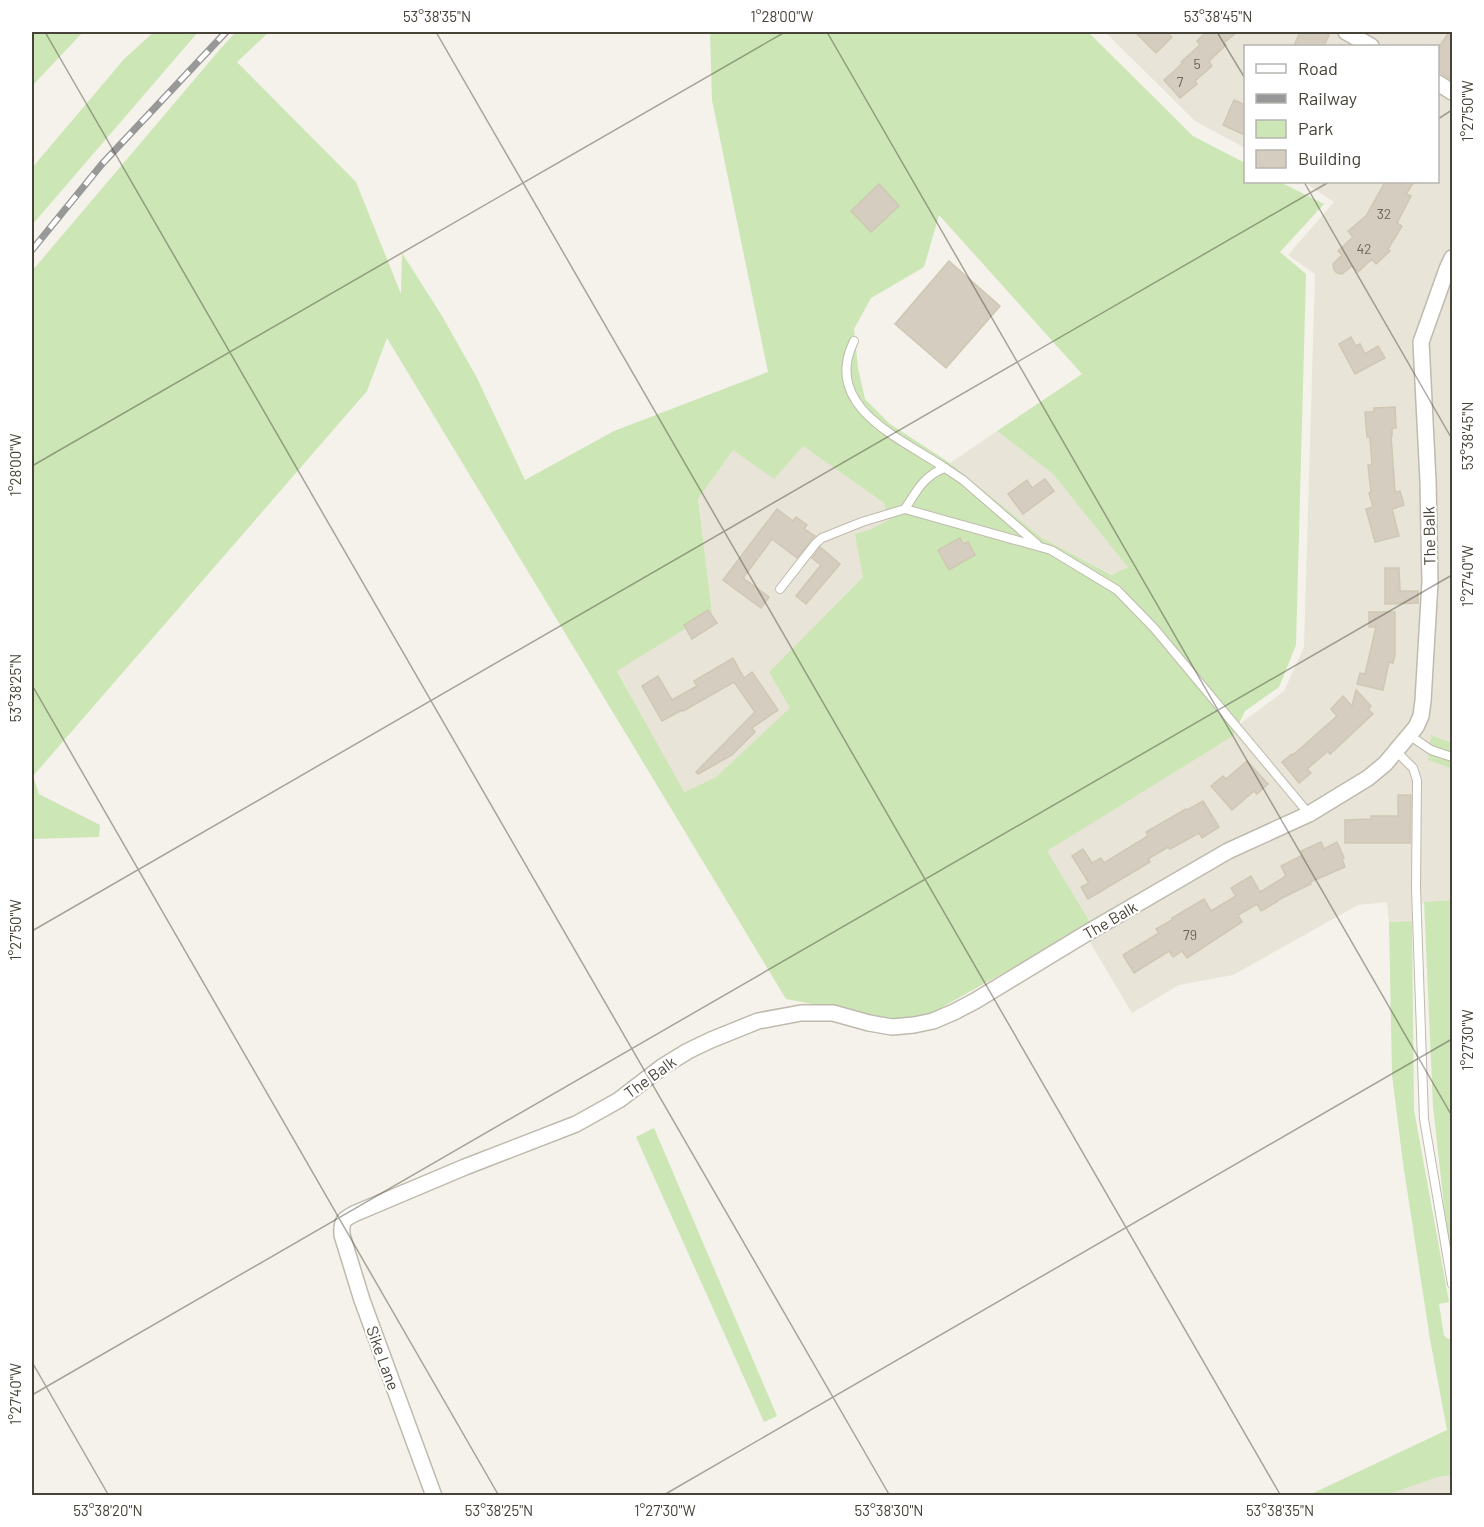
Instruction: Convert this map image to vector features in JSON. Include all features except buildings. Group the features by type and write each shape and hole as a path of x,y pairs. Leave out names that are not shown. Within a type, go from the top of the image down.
{"street":[{"path":"1346,38 1368,45"},
{"path":"1439,84 1452,92"},
{"name":"The Balk","path":"344,1219 465,1167 576,1124 619,1100 662,1067 688,1051 758,1021 801,1013 833,1013 892,1027 933,1021 975,1001 1228,851 1309,814 1368,778 1385,764 1416,727 1421,716 1423,702 1430,582 1421,342 1451,266"},
{"name":"Sike Lane","path":"344,1219 341,1226 342,1235 362,1300 434,1496"}],"lane":[{"path":"854,341 848,353 846,369 848,385 857,404 873,422 963,480 1040,547"},
{"path":"905,509 925,479 945,468"},
{"path":"780,589 822,538 862,522 905,509 1051,550 1117,590 1154,628 1309,814"},
{"path":"1409,735 1431,750 1452,757"},
{"path":"1396,751 1413,768 1417,780 1416,888 1424,1119 1452,1284"}],"shaded area":[{"path":"1105,32 1452,32 1452,743 1431,735 1428,760 1452,769 1452,900 1424,902 1412,921 1389,922 1387,902 1358,905 1233,975 1179,985 1132,1013 1088,939 1046,851 1233,736 1241,723 1284,691 1304,647 1315,274 1288,255 1334,202 1306,183 1439,183 1439,45 1244,45 1244,147 1195,121"},
{"path":"997,431 1053,474 1129,567 1113,575 1042,538 950,463"},
{"path":"803,446 884,503 889,520 863,577 769,672 791,708 716,777 683,792 617,670 712,611 698,499 733,450"},
{"path":"1452,1475 1452,1495 1391,1496 1391,1493 1438,1477"}],"green space":[{"path":"32,32 83,32 32,86"},
{"path":"154,32 198,32 32,225 32,168 125,58"},
{"path":"236,32 269,32 237,62 356,182 401,294 402,253 442,316 477,378 525,480 614,431 768,372 712,100 710,32 1088,32 1193,136 1244,162 1244,183 1282,183 1324,204 1280,252 1306,274 1296,645 1279,687 1245,711 1233,736 1047,851 1091,924 928,1015 893,1019 786,999 387,338 367,391 33,776 39,794 100,825 99,837 32,839 32,271","holes":["939,215 1082,374 997,431 1053,474 1128,567 1112,575 1042,538 950,463 890,424 865,399 858,368 854,329 871,298 924,267","803,446 884,503 889,520 855,534 863,577 769,672 790,708 716,777 684,792 617,671 712,612 698,499 733,450 774,479"]},
{"path":"1431,735 1452,743 1452,769 1428,760"},
{"path":"1452,900 1452,1278 1433,1106 1424,902"},
{"path":"1412,921 1414,1110 1449,1302 1439,1304 1444,1336 1452,1341 1452,1475 1438,1477 1391,1495 1309,1495 1447,1430 1430,1339 1392,1075 1389,922"},
{"path":"654,1128 777,1416 764,1422 636,1137"}],"railway":[{"path":"32,250 102,164 226,32"}]}
